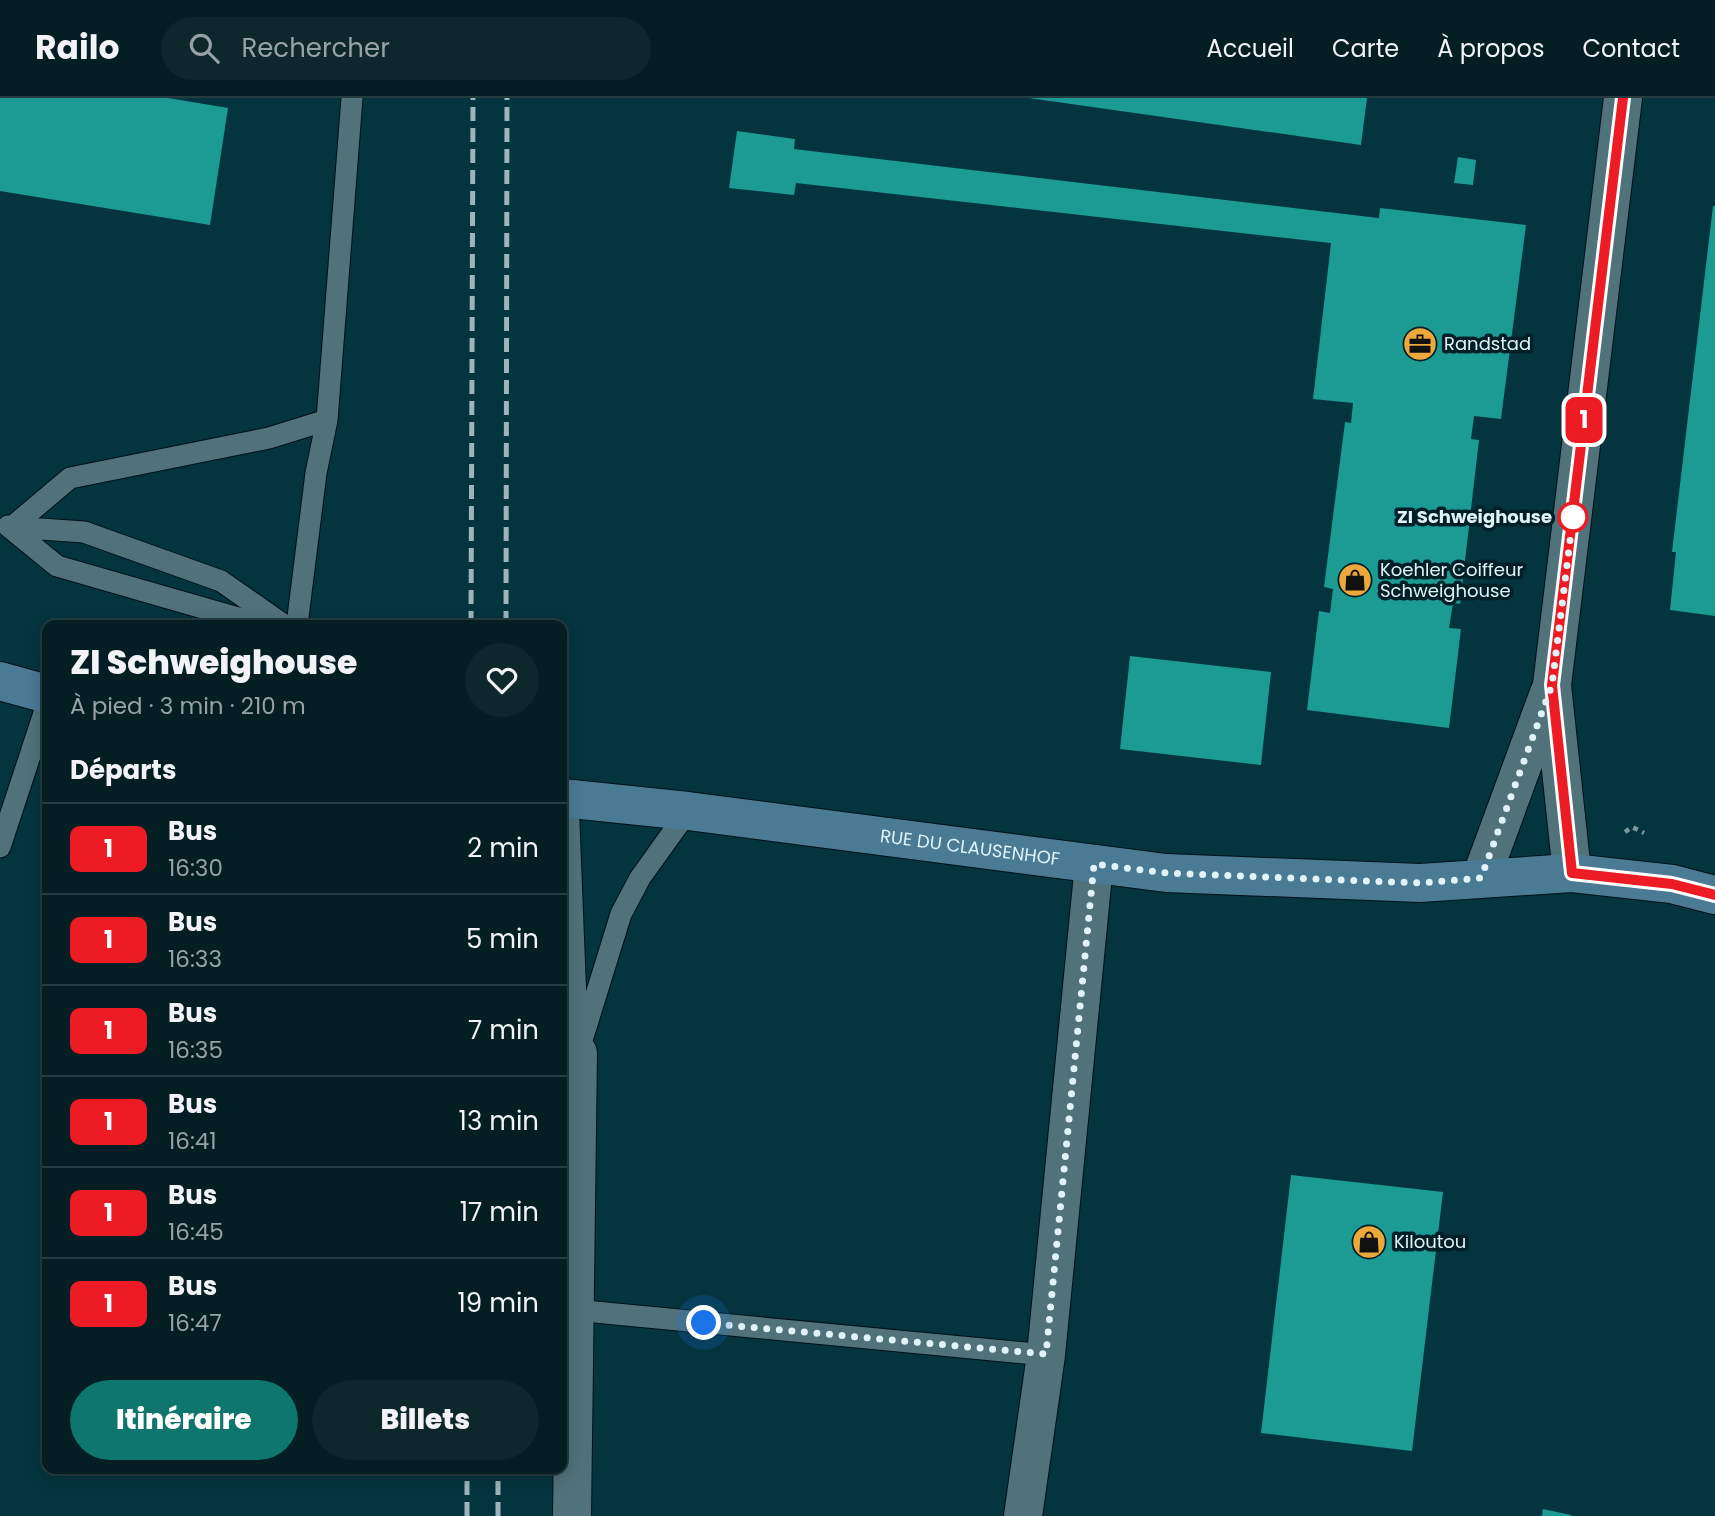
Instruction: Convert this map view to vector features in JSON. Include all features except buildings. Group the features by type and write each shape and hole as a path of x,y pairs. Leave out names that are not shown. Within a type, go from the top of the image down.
{"street":[{"path":"1572,873 1552,685 1623,98"},
{"path":"0,681 42,693"},
{"path":"1481,878 1552,685"},
{"name":"RUE DU CLAUSENHOF","path":"567,798 688,811 1166,873 1420,883 1572,873 1672,884 1715,895"},
{"path":"1023,1516 1046,1354 1094,864"},
{"path":"572,1516 578,1053"}],"lane":[{"path":"299,620 316,473 327,420 352,98"},
{"path":"6,525 70,478 269,438 327,420"},
{"path":"6,525 57,566 245,620"},
{"path":"6,525 84,532 184,567 221,581 277,620"},
{"path":"0,847 42,719"},
{"path":"578,1053 621,914 640,878 688,811"},
{"path":"567,837 578,1053"},
{"path":"574,1310 1046,1354"}],"shaded area":[{"path":"0,98 1715,98 1715,1516 0,1516"}],"railway":[{"path":"471,620 473,98"},
{"path":"506,620 507,98"},
{"path":"467,1474 467,1516"},
{"path":"498,1474 498,1516"}],"bus line":[{"name":"1","path":"1623,98 1552,685 1572,873 1672,884 1715,895"}],"place":[{"name":"Randstad","path":"1420,344"},
{"name":"ZI Schweighouse","path":"1573,517"},
{"name":"Koehler Coiffeur Schweighouse","path":"1355,580"},
{"name":"Kiloutou","path":"1369,1242"}],"route":[{"path":"704,1323 1046,1354 1094,864 1166,873 1420,883 1481,878 1552,685 1573,517"}]}
